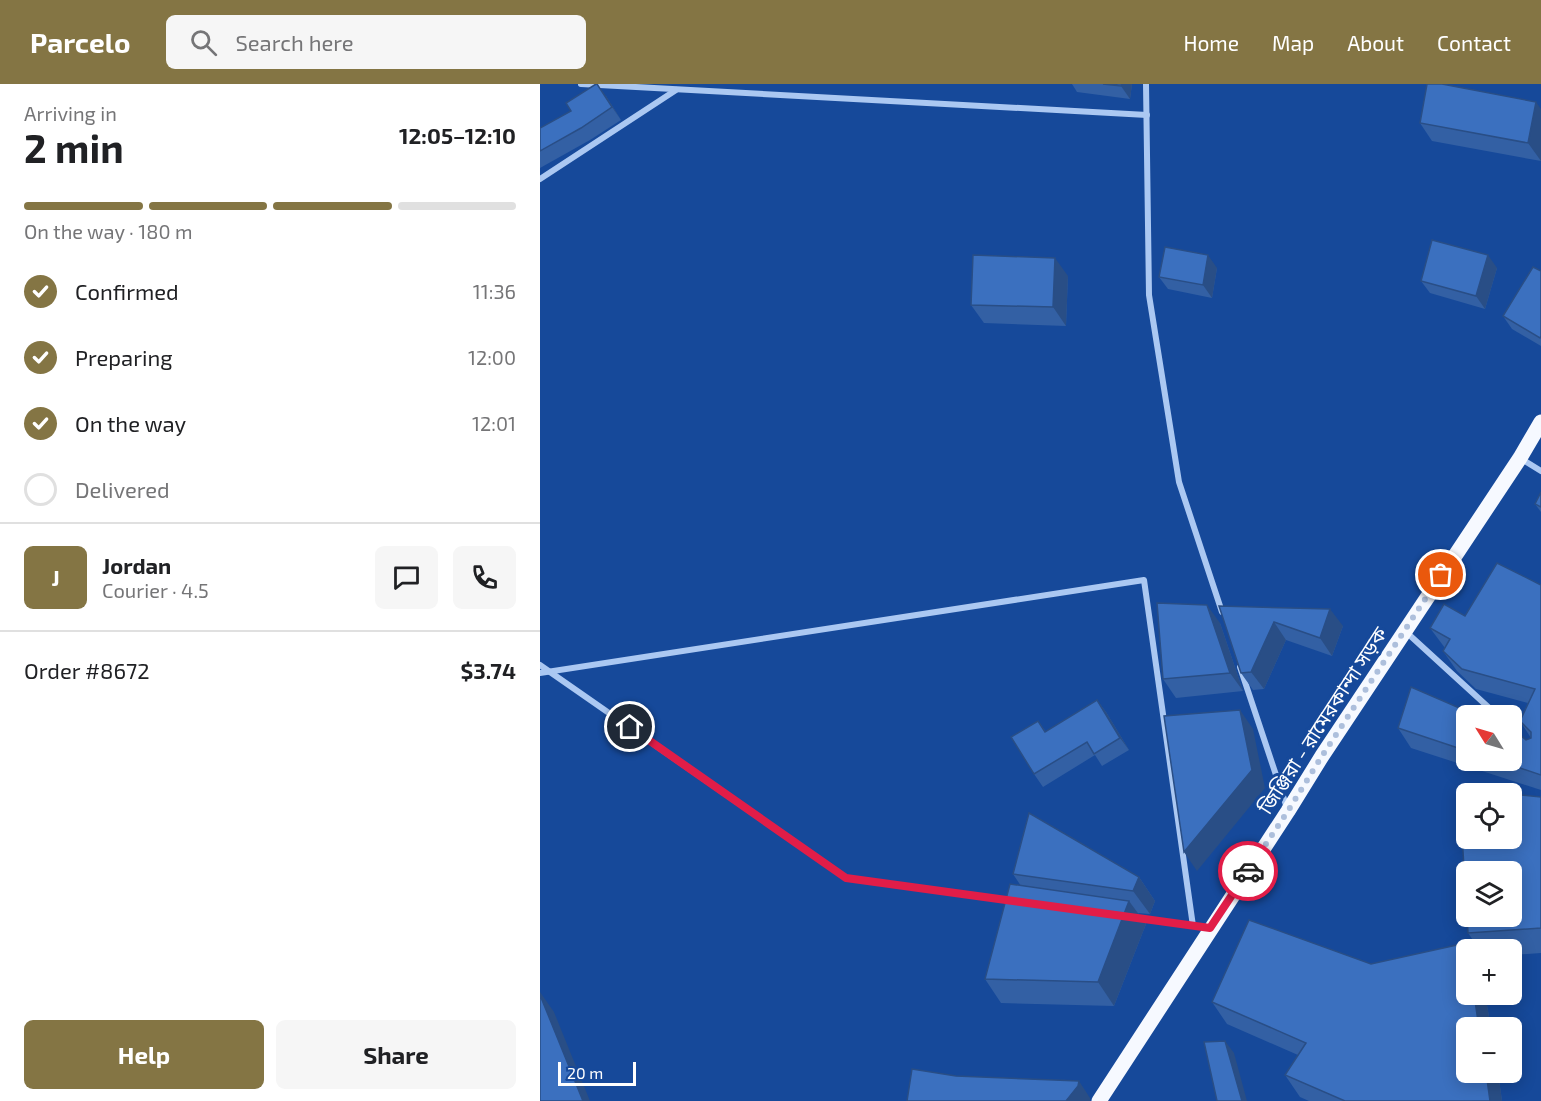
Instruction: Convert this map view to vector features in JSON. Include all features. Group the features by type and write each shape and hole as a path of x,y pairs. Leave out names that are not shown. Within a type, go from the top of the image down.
{"main road":[{"name":"জিঞ্জিরা - রামেরকান্দা সড়ক","path":"1099,1101 1322,756 1520,458 1541,422"}],"street":[{"path":"582,84 1147,115"},
{"path":"1146,84 1149,295 1179,482 1224,618"},
{"path":"540,179 677,90"},
{"path":"1520,458 1541,471"},
{"path":"540,674 1144,580 1193,926"},
{"path":"1404,631 1486,705"},
{"path":"1239,664 1288,811"},
{"path":"540,665 846,878 1019,902"},
{"path":"1124,916 1210,928"}],"building":[{"path":"596,84 612,107 540,151 540,128 571,111 566,103"},
{"path":"1427,84 1442,84 1536,102 1528,143 1420,123"},
{"path":"1432,240 1488,255 1476,296 1421,281"},
{"path":"1165,247 1208,255 1203,285 1159,277"},
{"path":"973,255 1055,258 1053,307 971,305"},
{"path":"1533,267 1541,271 1540,338 1503,316"},
{"path":"1541,492 1541,507 1535,504"},
{"path":"1497,563 1541,585 1541,775 1522,769 1522,737 1526,740 1531,738 1531,732 1522,723 1522,717 1535,689 1462,669 1443,651 1450,639 1430,628 1444,604 1465,616"},
{"path":"1157,603 1207,605 1230,673 1163,679"},
{"path":"1219,606 1330,609 1320,638 1274,622 1251,672 1241,673"},
{"path":"1411,687 1456,706 1456,747 1398,728"},
{"path":"1097,700 1120,738 1094,754 1087,742 1034,774 1011,737 1038,721 1045,732"},
{"path":"1240,710 1252,770 1184,852 1164,716"},
{"path":"1522,795 1541,797 1541,928 1468,933 1468,927 1522,927 1522,861 1464,861 1463,849 1522,849"},
{"path":"1029,813 1139,877 1133,891 1013,874"},
{"path":"1010,884 1129,901 1098,982 985,979"},
{"path":"1249,920 1371,964 1456,945 1456,1005 1476,1005 1477,1017 1456,1017 1456,1083 1488,1083 1490,1101 1345,1101 1285,1075 1306,1043 1212,1002"},
{"path":"540,995 583,1101 540,1101"},
{"path":"1225,1041 1242,1101 1217,1101 1204,1042"},
{"path":"912,1069 956,1076 1079,1081 1078,1086 1066,1101 907,1101"}],"way so far":[{"path":"1248,871 1441,575"}],"route":[{"path":"630,727 846,878 1210,928 1248,871"}]}
